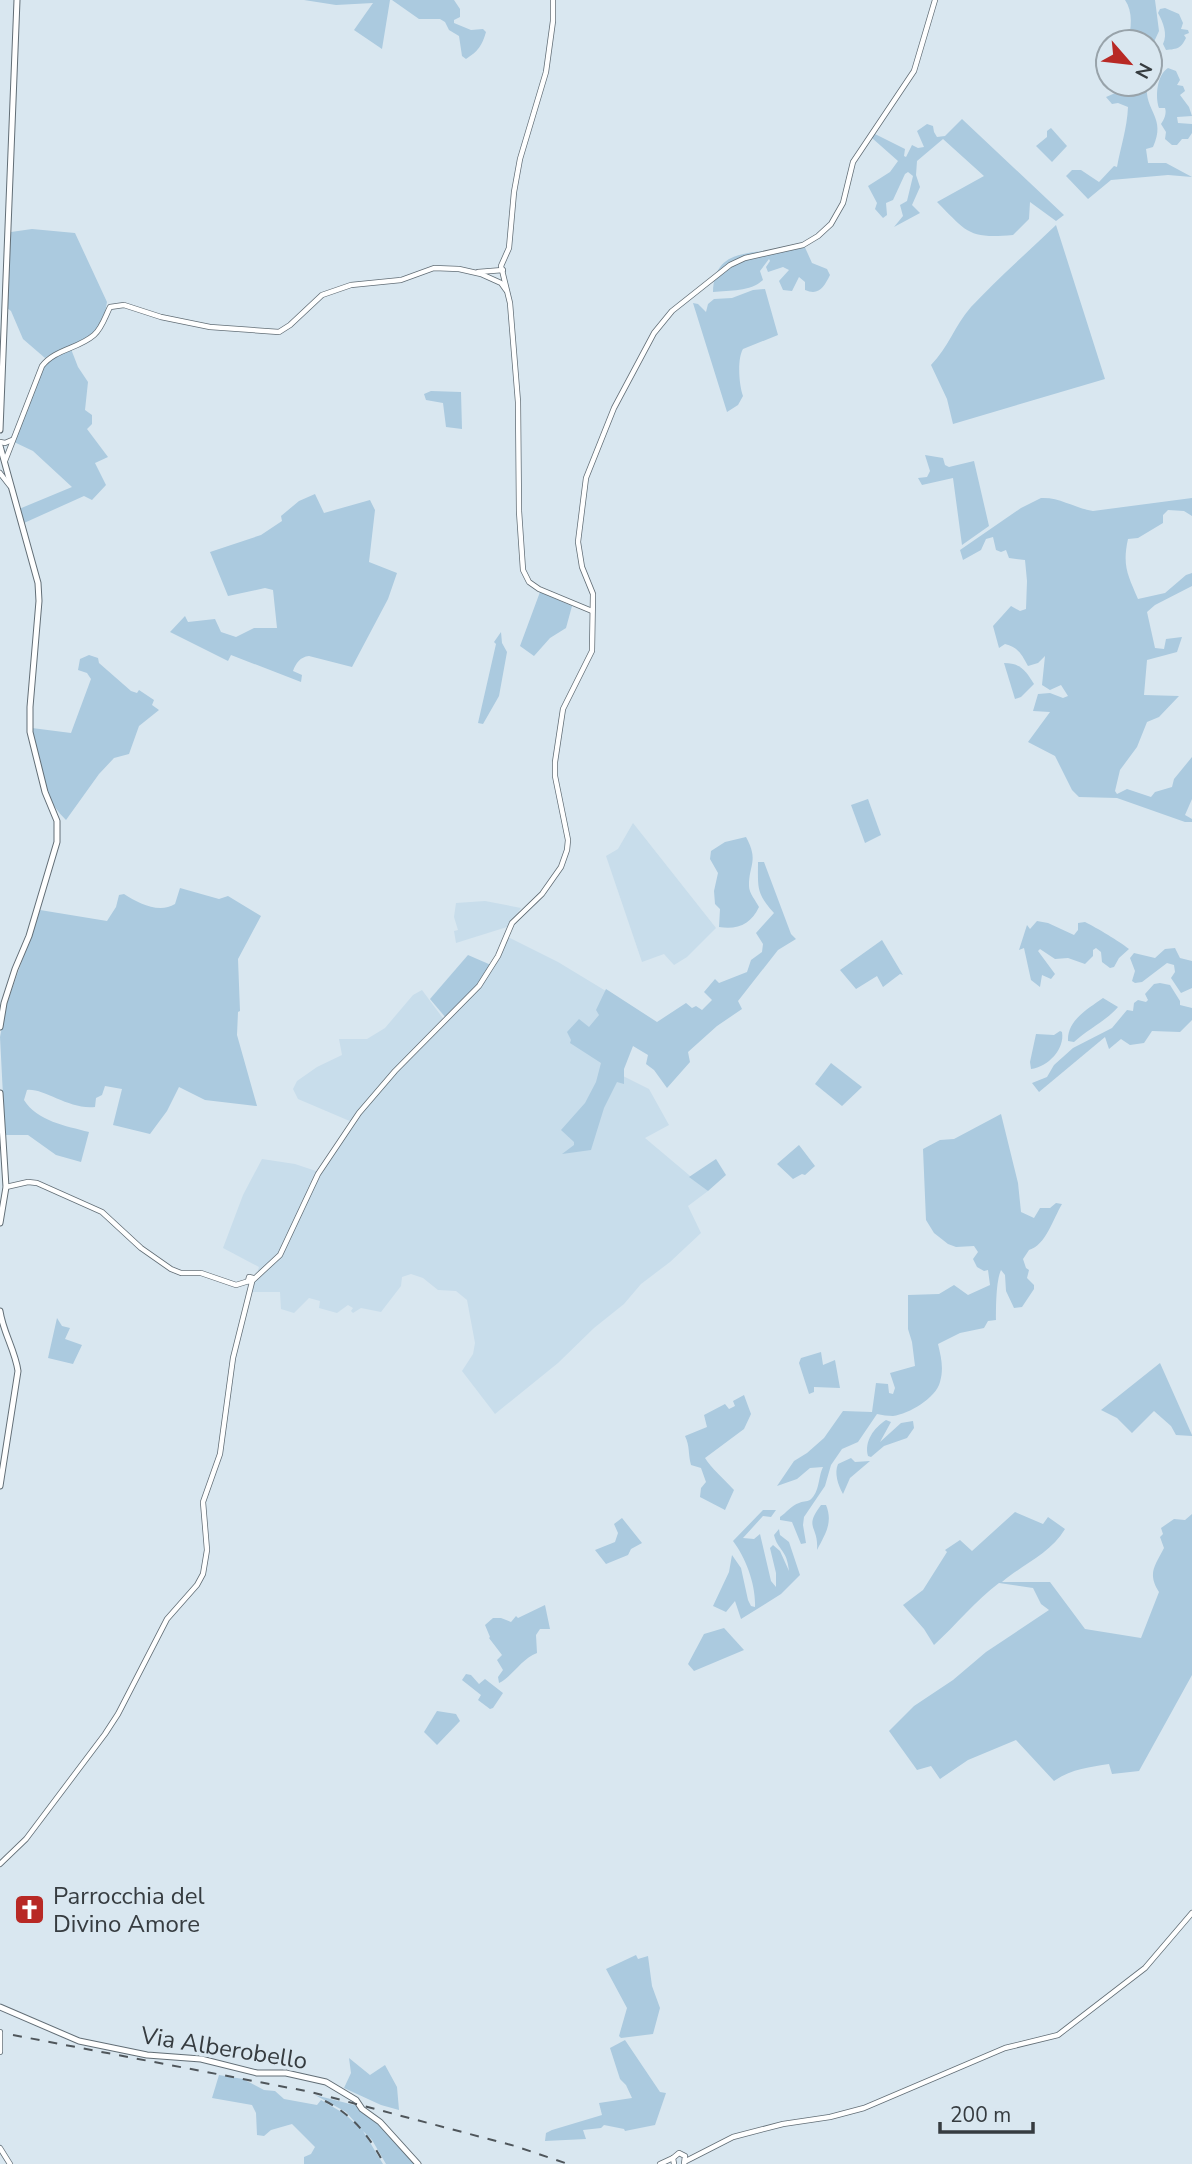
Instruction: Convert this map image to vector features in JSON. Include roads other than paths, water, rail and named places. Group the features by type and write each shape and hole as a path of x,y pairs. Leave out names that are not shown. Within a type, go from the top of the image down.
{"main road":[{"path":"0,430 17,0"},
{"path":"0,444 1,468 11,486 39,592 30,732 45,792 54,811 57,833 38,909 15,969 0,1027"},
{"path":"0,1093 6,1187 0,1223"},
{"path":"0,1311 2,1326 18,1371 0,1486"},
{"name":"Via Alberobello","path":"0,2007 79,2041 147,2055 193,2058 261,2074 286,2073 326,2082 356,2100 418,2164"}],"street":[{"path":"553,0 546,72 520,159 509,248 501,266 510,303 518,402 519,511 523,570 529,582 539,589 592,611"},
{"path":"6,1187 28,1182 37,1183 102,1212 141,1248 181,1273 201,1273 236,1285 250,1280 280,1255 318,1174 359,1113 395,1071 479,986 498,956 512,923 542,894 561,867 568,840 555,776 555,762 563,709 592,651 593,594 582,567 579,550 586,478 614,408 632,372 660,324 720,272 745,258 803,244 818,236 831,224 844,203 853,162 914,71 935,0"},
{"path":"1,468 48,357 92,338 100,329 110,307 124,305 161,317 211,327 279,332 322,295 338,288 401,280 443,267 492,278 507,291"},
{"path":"474,273 503,270"},
{"path":"0,444 8,443 15,437"},
{"path":"1,457 15,437"},
{"path":"1,457 12,443"},
{"path":"0,1864 26,1839 105,1734 167,1619 197,1585 203,1574 207,1550 203,1502 220,1454 233,1357 250,1290 250,1280"},
{"path":"663,2163 694,2155 733,2137 864,2108 1005,2048 1058,2035 1145,1968 1192,1913"},
{"path":"0,2032 0,2052"},
{"path":"0,2148 10,2164"}],"railway":[{"path":"13,2035 311,2092 515,2146 568,2164"},
{"path":"325,2101 335,2106 360,2128 384,2164"}],"place":[{"name":"Parrocchia del Divino Amore","path":"30,1910"}]}
